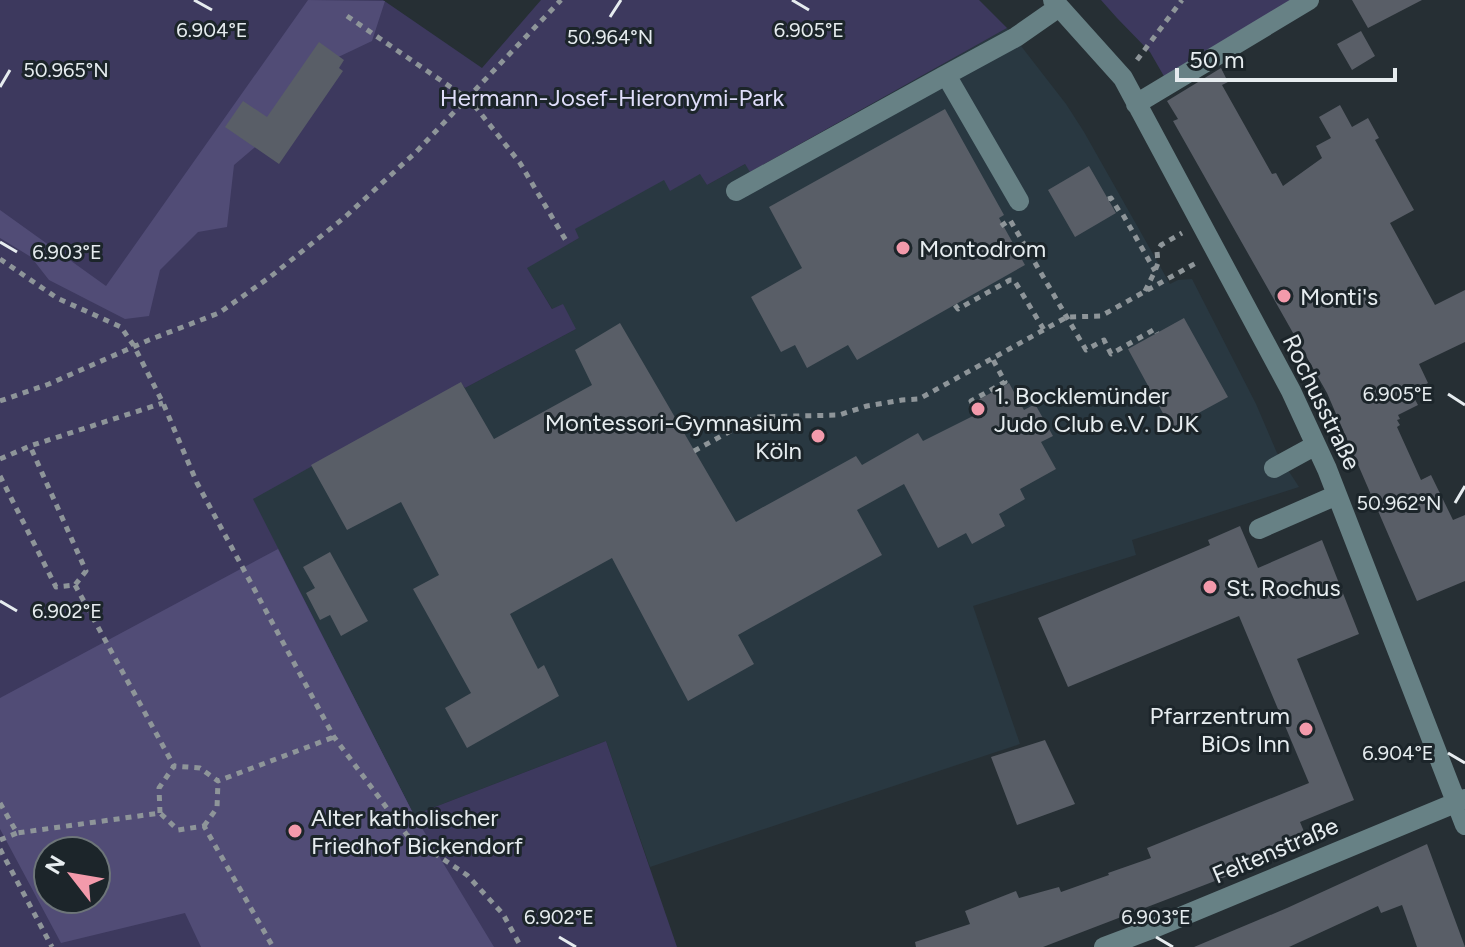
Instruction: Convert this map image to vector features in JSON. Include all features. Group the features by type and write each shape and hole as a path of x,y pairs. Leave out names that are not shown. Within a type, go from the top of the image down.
{"street":[{"path":"1136,104 1309,0"},
{"path":"736,191 1016,37 1056,4"},
{"name":"Rochusstraße","path":"1056,4 1123,78 1291,391 1337,495 1461,801 1465,825"},
{"path":"946,75 1019,201"},
{"path":"1274,468 1316,445"},
{"path":"1259,529 1337,495"},
{"name":"Feltenstraße","path":"1104,947 1153,939 1461,801"}],"path":[{"path":"0,401 49,384 219,313 270,277 345,217 416,152 561,0"},
{"path":"1146,48 1182,0"},
{"path":"347,16 468,99 520,163 568,244"},
{"path":"1108,199 1111,198 1122,213 1155,271"},
{"path":"1001,226 1010,220 1086,350 1104,340 1111,354 1155,329 1157,333"},
{"path":"1144,292 1158,263 1157,251 1161,245"},
{"path":"694,451 756,417 839,415 867,406 919,399 1067,317 1101,316 1216,252"},
{"path":"0,259 57,298 121,327 163,403 197,483 334,737 407,835 467,875 503,914 521,947"},
{"path":"955,305 958,309 1014,280 1044,330"},
{"path":"972,403 1005,382 992,358"},
{"path":"0,459 30,446 163,403"},
{"path":"0,476 56,587 75,585 86,571 30,446"},
{"path":"75,585 174,766"},
{"path":"218,781 334,737"},
{"path":"174,766 200,768 218,781"},
{"path":"174,766 159,788 160,813 178,830 204,826 217,808 218,781"},
{"path":"0,803 17,833"},
{"path":"0,840 17,833 160,813"},
{"path":"204,826 273,947"},
{"path":"0,849 52,947"}],"shaded area":[{"path":"308,0 385,1 372,41 332,60 297,111 234,165 227,227 198,232 160,270 149,316 125,319 49,280 31,257 0,238 0,210 106,286"},
{"name":"Montessori-Gymnasium Köln","path":"1007,28 1084,132 1170,284 1192,279 1256,404 1277,453 1299,487 1132,540 1136,555 973,606 1020,744 650,867 606,741 414,815 252,498 461,382 465,388 576,329 553,310 526,267 579,238 574,229 664,179 701,174 707,185 745,164 751,172"},
{"path":"278,549 414,815 494,947 201,947 185,913 61,943 46,915 112,915 112,835 32,835 32,889 0,829 0,698"}],"green space":[{"name":"Hermann-Josef-Hieronymi-Park","path":"0,0 383,0 482,68 541,0 979,0 1007,28 750,172 745,164 707,185 700,174 670,191 664,180 575,229 579,238 527,268 552,309 563,304 576,329 465,388 461,383 253,499 414,815 606,741 677,947 0,947"},
{"path":"1101,0 1295,0 1165,78 1150,52"}],"building":[{"path":"1352,0 1422,0 1368,28"},
{"path":"1361,31 1375,56 1352,70 1337,44"},
{"path":"319,42 344,60 339,68 343,71 279,164 225,127 243,101 267,117"},
{"path":"1221,68 1228,82 1222,85 1272,174 1276,173 1283,186 1322,158 1316,146 1331,138 1319,117 1340,105 1352,127 1368,118 1379,138 1375,140 1414,210 1390,223 1435,305 1465,290 1465,342 1419,364 1428,383 1411,392 1418,405 1398,415 1400,425 1397,427 1421,480 1431,475 1453,520 1465,515 1465,581 1417,601 1327,393 1173,121 1178,119 1167,101"},
{"name":"Montodrom","path":"945,109 1004,215 999,218 1025,265 857,360 848,345 807,368 795,345 781,352 751,297 802,268 769,207"},
{"path":"1089,166 1116,213 1075,237 1048,190"},
{"path":"1184,318 1228,397 1171,428 1128,349"},
{"path":"620,323 736,522 856,456 862,465 918,433 923,441 975,415 969,405 1009,383 1024,410 1035,404 1053,436 1041,442 1056,469 1020,489 1025,499 999,514 1005,526 972,544 966,533 938,548 904,484 857,510 882,555 738,635 754,664 688,701 612,558 510,614 538,669 544,665 559,696 467,748 445,708 471,693 413,589 439,575 401,502 347,530 311,465 461,382 494,439 592,385 575,350"},
{"path":"1240,526 1258,568 1322,540 1359,634 1297,659 1354,800 1300,822 1308,841 1228,876 1043,947 916,947 915,942 970,924 965,911 1016,891 1019,898 1059,887 1061,892 1109,875 1151,858 1147,848 1309,783 1239,616 1068,687 1038,618 1210,545 1208,540"},
{"path":"330,552 368,621 341,636 330,615 320,620 306,593 315,588 303,567"},
{"path":"1045,740 1075,804 1017,825 991,757"},
{"path":"1427,844 1465,947 1417,947 1402,905 1381,913 1378,906 1289,947 1194,947 1287,908"}],"place":[{"name":"Montodrom","path":"903,248"},
{"name":"Monti's","path":"1284,296"},
{"name":"1. Bocklemünder Judo Club e.V. DJK","path":"978,409"},
{"name":"Montessori-Gymnasium Köln","path":"818,436"},
{"name":"St. Rochus","path":"1210,587"},
{"name":"Pfarrzentrum BiOs Inn","path":"1306,729"},
{"name":"Alter katholischer Friedhof Bickendorf","path":"295,831"}]}
